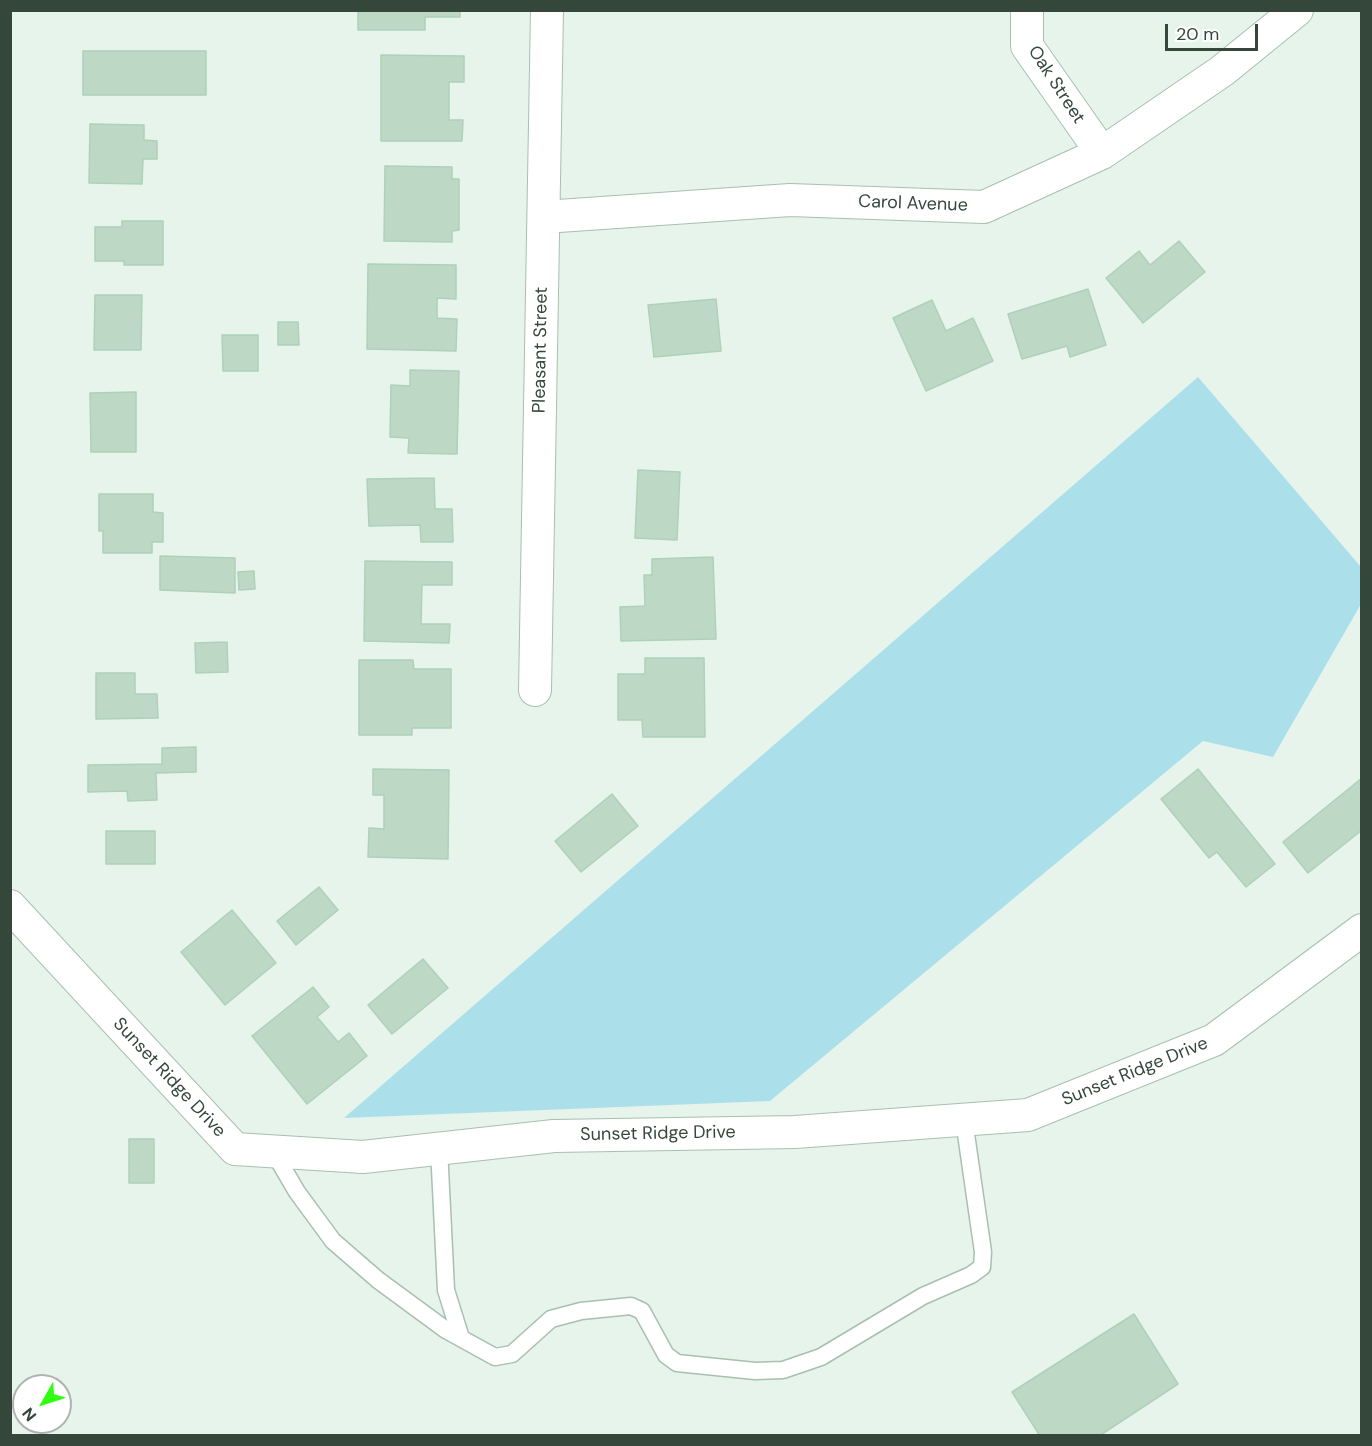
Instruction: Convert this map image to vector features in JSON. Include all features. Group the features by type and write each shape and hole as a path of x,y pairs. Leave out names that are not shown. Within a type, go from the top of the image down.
{"street":[{"name":"Pleasant Street","path":"535,690 547,10"},
{"name":"Oak Street","path":"1027,10 1027,46 1102,153"},
{"name":"Carol Avenue","path":"544,217 790,200 984,207 1102,153 1222,71 1297,10"},
{"name":"Sunset Ridge Drive","path":"10,906 235,1149 363,1156 554,1136 795,1132 1028,1115 1214,1040 1362,930"}],"lane":[{"path":"273,1151 297,1191 333,1241 378,1280 446,1330 495,1357 512,1354 551,1319 581,1311 631,1306 642,1311 666,1355 677,1363 755,1371 783,1370 821,1357 923,1296 971,1275 982,1267 983,1252 964,1120"},
{"path":"438,1148 446,1290 461,1338"}],"shaded area":[{"path":"1198,377 1361,567 1361,604 1273,757 1203,741 770,1101 344,1118"}],"building":[{"path":"358,10 460,10 460,17 425,17 425,30 358,30"},
{"path":"83,51 206,51 206,95 83,95"},
{"path":"381,55 464,56 464,82 449,82 449,120 463,120 462,141 381,141"},
{"path":"90,124 144,125 144,140 157,141 157,159 143,159 142,184 89,183"},
{"path":"385,166 452,167 452,179 459,179 459,230 452,231 452,242 384,241"},
{"path":"122,221 163,221 163,265 124,265 124,261 95,261 95,227 122,227"},
{"path":"1179,241 1205,272 1143,323 1106,278 1139,251 1150,265"},
{"path":"368,264 456,265 456,299 437,298 437,318 457,319 456,351 367,349"},
{"path":"1088,289 1106,345 1070,357 1067,346 1022,359 1008,314"},
{"path":"95,295 142,295 141,350 94,350"},
{"path":"716,299 721,351 654,357 648,305"},
{"path":"932,300 946,331 973,318 993,361 926,391 893,318"},
{"path":"278,322 298,322 299,345 278,345"},
{"path":"222,335 258,335 258,371 223,371"},
{"path":"410,370 459,371 457,454 408,453 409,438 390,437 391,385 410,386"},
{"path":"136,392 136,452 91,452 90,393"},
{"path":"638,470 680,472 677,540 635,538"},
{"path":"434,478 435,509 452,509 453,542 421,542 420,525 369,526 367,479"},
{"path":"99,494 153,494 153,512 163,513 163,542 152,542 152,553 103,553 103,531 99,531"},
{"path":"160,556 235,558 235,593 160,590"},
{"path":"713,557 716,639 621,641 620,607 645,606 644,575 652,575 652,559"},
{"path":"365,561 452,562 452,585 422,585 421,624 450,624 449,643 364,641"},
{"path":"254,571 255,589 239,590 238,572"},
{"path":"227,642 228,672 196,673 195,643"},
{"path":"645,658 704,658 705,737 643,737 642,720 618,720 618,674 645,674"},
{"path":"359,660 413,660 414,669 451,669 451,728 412,728 412,735 359,735"},
{"path":"96,673 135,673 135,694 157,694 158,718 96,719"},
{"path":"196,747 196,772 156,773 157,800 128,801 127,791 88,792 88,765 162,764 162,748"},
{"path":"373,769 449,770 448,859 368,857 369,828 384,829 384,795 373,795"},
{"path":"1198,769 1275,864 1246,887 1217,852 1209,858 1161,799"},
{"path":"1362,778 1362,830 1308,873 1283,842"},
{"path":"612,794 638,826 581,872 555,841"},
{"path":"106,831 155,831 155,864 106,864"},
{"path":"319,887 338,910 296,945 277,921"},
{"path":"232,910 276,963 225,1005 181,952"},
{"path":"423,959 448,988 392,1034 368,1005"},
{"path":"313,987 329,1007 317,1017 338,1042 349,1033 367,1056 307,1104 252,1036"},
{"path":"129,1139 154,1139 154,1183 129,1183"},
{"path":"1134,1314 1178,1384 1099,1436 1040,1436 1012,1392"}]}
